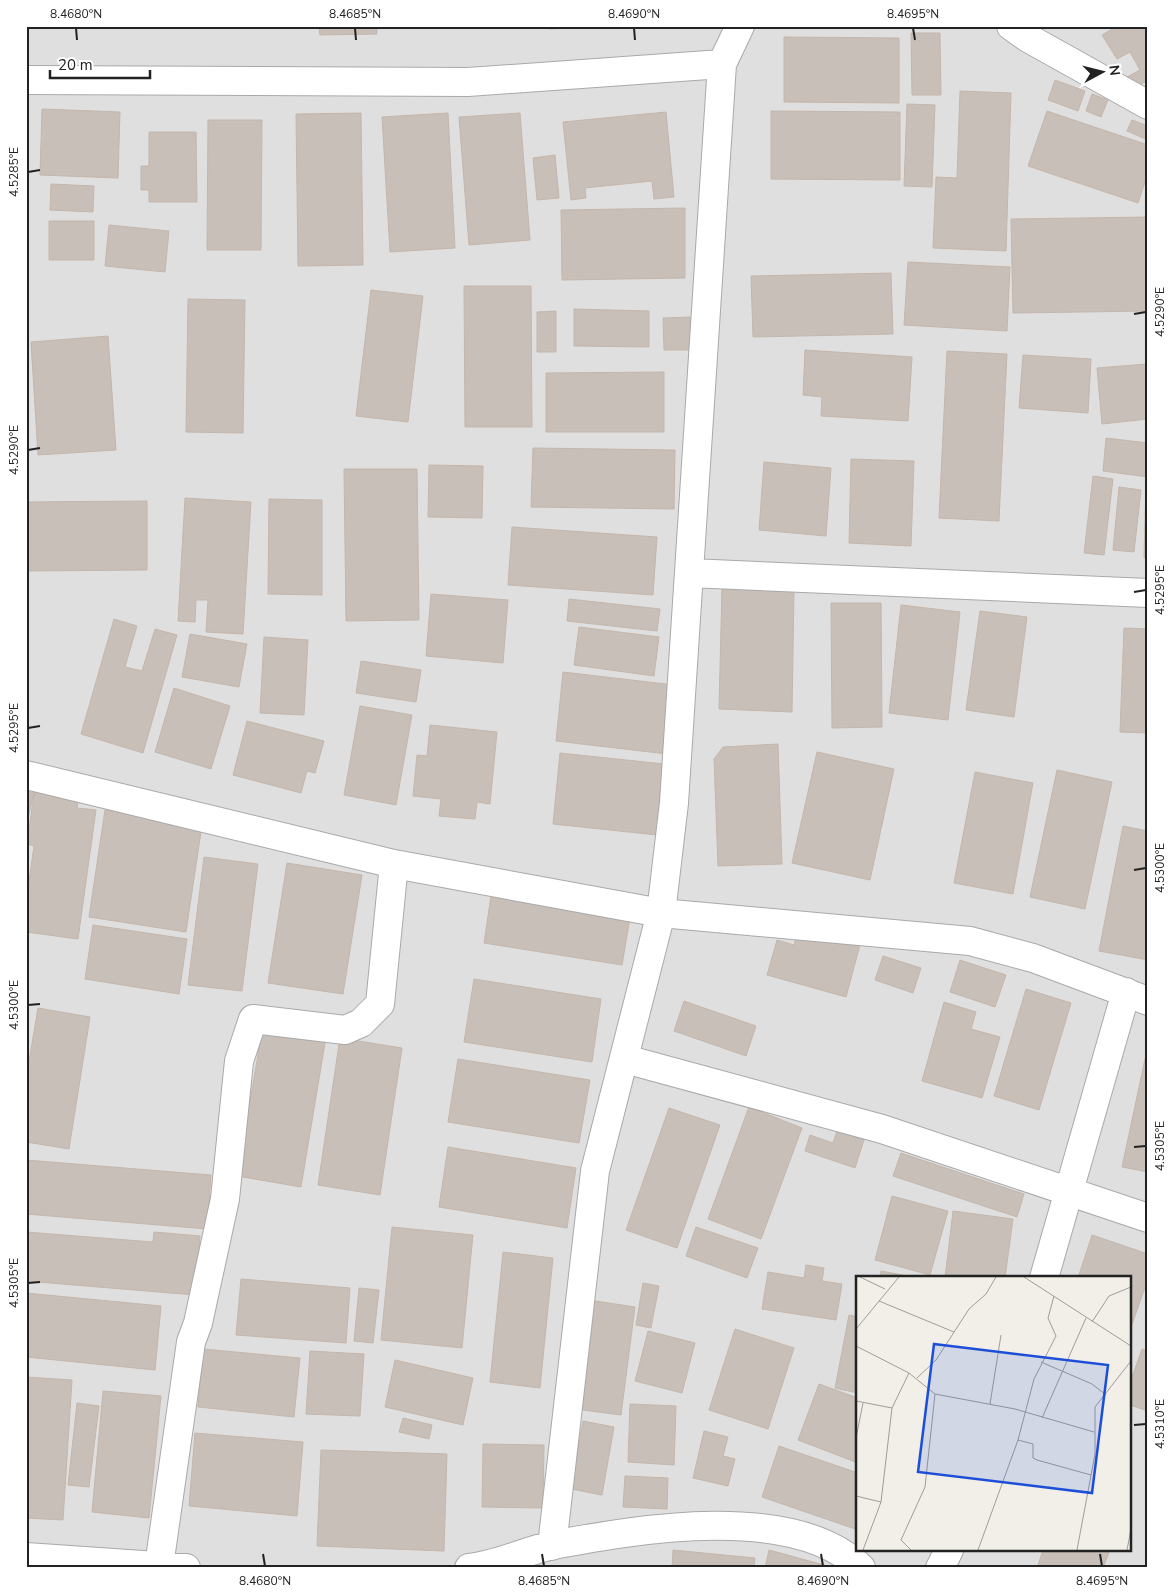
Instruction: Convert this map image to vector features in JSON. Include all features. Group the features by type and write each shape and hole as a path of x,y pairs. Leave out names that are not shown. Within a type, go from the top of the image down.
{"street":[{"path":"552,1546 595,1171 661,913 674,803 722,64 740,26"},
{"path":"1011,26 1028,38 1148,106"},
{"path":"26,80 468,82 722,64"},
{"path":"690,574 1148,592"},
{"path":"26,775 394,864 661,913 970,941 1033,958 1137,996 1070,1191 1045,1276"},
{"path":"159,1566 191,1342 198,1323 225,1199 239,1060 253,1019 345,1030 362,1023 380,1004 394,864"},
{"path":"625,1059 882,1129 1148,1218"},
{"path":"469,1568 483,1566 552,1546 692,1525 784,1530 847,1554 861,1568"},
{"path":"940,1568 948,1552"},
{"path":"26,1557 186,1568"}],"shaded area":[{"path":"26,26 1148,26 1148,1568 26,1568"}],"building":[{"path":"319,26 377,26 377,34 320,35"},
{"path":"549,26 609,26 609,27 549,29"},
{"path":"1117,26 1148,26 1148,80 1133,89 1127,77 1140,70 1130,52 1117,59 1102,35"},
{"path":"911,33 940,33 941,95 912,95"},
{"path":"784,37 899,38 899,103 784,102"},
{"path":"1055,80 1085,91 1078,111 1048,100"},
{"path":"960,91 1011,93 1006,251 933,248 936,177 957,178"},
{"path":"1092,94 1108,100 1101,117 1086,111"},
{"path":"907,104 935,105 932,187 904,186"},
{"path":"42,109 120,112 118,178 40,175"},
{"path":"771,111 900,112 900,180 771,179"},
{"path":"1047,111 1148,145 1148,173 1138,203 1028,166"},
{"path":"666,112 674,197 654,199 652,181 585,188 586,198 571,200 563,122"},
{"path":"361,113 363,265 298,266 296,114"},
{"path":"448,113 455,248 390,252 382,117"},
{"path":"520,113 530,240 469,245 459,117"},
{"path":"208,120 262,120 261,250 207,250"},
{"path":"1132,120 1148,126 1148,140 1127,131"},
{"path":"149,132 196,132 197,202 149,202 149,190 141,190 141,166 149,166"},
{"path":"555,155 559,198 537,200 533,158"},
{"path":"51,184 94,186 93,212 50,210"},
{"path":"685,208 685,278 562,280 561,210"},
{"path":"1146,217 1148,311 1013,313 1011,219"},
{"path":"49,221 94,221 94,260 49,260"},
{"path":"109,225 169,231 165,272 105,266"},
{"path":"908,262 1010,267 1007,331 904,325"},
{"path":"891,273 893,334 753,337 751,276"},
{"path":"464,286 531,286 532,427 465,427"},
{"path":"371,290 423,296 408,422 356,416"},
{"path":"188,299 245,300 243,433 186,432"},
{"path":"574,309 649,311 649,347 574,346"},
{"path":"556,311 556,352 537,352 537,312"},
{"path":"690,317 691,350 664,350 663,318"},
{"path":"108,336 116,450 38,455 31,342"},
{"path":"805,350 912,357 908,421 821,416 822,397 803,395"},
{"path":"947,351 1007,354 999,521 939,518"},
{"path":"1023,355 1091,359 1088,413 1019,408"},
{"path":"1146,364 1148,419 1102,424 1097,368"},
{"path":"664,372 664,432 546,432 546,373"},
{"path":"1106,438 1148,443 1148,477 1103,471"},
{"path":"533,448 675,450 674,509 531,507"},
{"path":"851,459 914,461 911,546 849,543"},
{"path":"764,462 831,468 826,536 759,530"},
{"path":"429,465 483,466 482,518 428,517"},
{"path":"344,469 417,469 419,620 346,621"},
{"path":"1093,476 1113,479 1104,555 1084,553"},
{"path":"1146,481 1148,481 1148,558 1144,558"},
{"path":"1119,487 1141,490 1134,552 1113,550"},
{"path":"185,498 251,502 243,634 206,632 208,600 196,600 195,622 178,621"},
{"path":"269,499 322,500 322,595 268,594"},
{"path":"147,501 147,570 26,571 26,502"},
{"path":"512,527 657,537 653,595 508,585"},
{"path":"722,587 794,589 792,712 719,709"},
{"path":"431,594 508,600 503,663 426,656"},
{"path":"569,599 660,609 657,631 567,621"},
{"path":"831,603 881,603 882,727 832,728"},
{"path":"901,605 960,612 948,720 889,713"},
{"path":"980,611 1027,617 1014,717 966,710"},
{"path":"114,619 137,626 125,667 142,671 155,629 177,635 143,753 81,734"},
{"path":"579,627 659,637 654,676 574,665"},
{"path":"1124,628 1148,629 1148,733 1120,732"},
{"path":"190,634 247,644 239,687 182,677"},
{"path":"264,637 308,640 304,715 260,713"},
{"path":"361,661 421,670 416,702 356,693"},
{"path":"563,672 674,685 667,754 556,741"},
{"path":"174,688 230,706 211,769 155,752"},
{"path":"360,706 412,715 396,805 344,795"},
{"path":"247,721 324,741 315,773 307,771 301,793 233,775"},
{"path":"430,725 497,732 490,804 477,802 475,819 439,816 441,799 413,796 417,755 427,756"},
{"path":"778,744 782,864 718,866 714,759 723,747"},
{"path":"817,752 894,769 870,880 792,863"},
{"path":"560,753 664,764 657,835 553,824"},
{"path":"1057,770 1112,782 1085,909 1030,897"},
{"path":"975,772 1033,783 1013,894 954,883"},
{"path":"35,787 79,793 77,808 96,810 78,939 26,932 26,902 34,846 27,844"},
{"path":"26,791 34,793 26,826"},
{"path":"105,810 202,825 186,932 89,917"},
{"path":"1123,826 1148,831 1148,960 1099,951"},
{"path":"204,857 258,864 242,991 188,985"},
{"path":"287,863 362,875 343,994 268,983"},
{"path":"492,889 631,912 622,965 484,943"},
{"path":"93,925 187,939 179,994 85,979"},
{"path":"799,928 860,945 846,997 767,975 777,940 794,945"},
{"path":"883,956 921,968 913,993 875,980"},
{"path":"960,960 1006,975 995,1007 950,992"},
{"path":"474,979 601,999 592,1062 464,1042"},
{"path":"1026,989 1071,1003 1039,1110 994,1096"},
{"path":"684,1001 756,1026 746,1056 674,1031"},
{"path":"944,1002 976,1012 971,1029 1000,1037 982,1098 922,1081"},
{"path":"38,1008 90,1017 69,1149 26,1142 26,1079"},
{"path":"263,1026 326,1037 301,1187 237,1176"},
{"path":"340,1038 402,1048 380,1195 318,1185"},
{"path":"1148,1045 1148,1172 1122,1167"},
{"path":"458,1059 590,1080 579,1143 448,1122"},
{"path":"749,1107 802,1128 761,1239 708,1219"},
{"path":"669,1108 720,1125 677,1248 626,1230"},
{"path":"837,1131 864,1140 855,1168 805,1151 810,1135 833,1143"},
{"path":"448,1147 576,1168 567,1228 439,1207"},
{"path":"901,1153 1024,1194 1017,1217 893,1176"},
{"path":"26,1160 211,1175 207,1229 26,1214"},
{"path":"892,1196 948,1211 930,1275 875,1260"},
{"path":"953,1211 1013,1219 1005,1276 945,1276"},
{"path":"392,1227 473,1235 462,1348 381,1340"},
{"path":"696,1227 758,1248 747,1278 686,1256"},
{"path":"26,1232 153,1242 154,1232 200,1236 195,1295 26,1281"},
{"path":"1092,1235 1148,1254 1148,1279 1132,1324 1132,1276 1079,1276"},
{"path":"503,1252 553,1258 540,1388 490,1382"},
{"path":"806,1265 824,1268 822,1281 842,1284 836,1320 762,1309 768,1272 804,1278"},
{"path":"881,1271 908,1276 880,1276"},
{"path":"241,1279 350,1288 346,1343 236,1335"},
{"path":"643,1283 659,1286 651,1328 636,1325"},
{"path":"359,1288 379,1290 373,1343 354,1341"},
{"path":"26,1293 161,1306 155,1370 26,1357"},
{"path":"589,1300 635,1307 621,1415 575,1409"},
{"path":"849,1315 856,1317 856,1393 835,1388"},
{"path":"735,1329 794,1348 768,1429 709,1410"},
{"path":"648,1331 695,1343 682,1393 635,1381"},
{"path":"203,1349 300,1358 294,1417 198,1407"},
{"path":"1142,1349 1148,1351 1148,1411 1132,1406 1132,1377"},
{"path":"310,1351 364,1354 360,1416 306,1414"},
{"path":"395,1360 473,1378 463,1425 385,1407"},
{"path":"26,1377 72,1380 63,1520 26,1518"},
{"path":"819,1384 856,1397 856,1462 798,1440"},
{"path":"103,1391 161,1396 149,1518 92,1512"},
{"path":"77,1403 99,1406 89,1487 68,1485"},
{"path":"630,1404 676,1406 674,1465 628,1462"},
{"path":"403,1418 432,1425 429,1439 399,1432"},
{"path":"583,1421 614,1427 602,1495 571,1489"},
{"path":"704,1431 728,1437 723,1456 735,1459 728,1486 693,1478"},
{"path":"195,1433 303,1442 297,1516 189,1506"},
{"path":"483,1444 544,1445 543,1508 482,1507"},
{"path":"779,1446 856,1472 856,1529 762,1497"},
{"path":"321,1450 447,1454 444,1551 317,1546"},
{"path":"625,1476 668,1478 667,1509 623,1507"},
{"path":"673,1550 755,1558 754,1568 672,1568"},
{"path":"769,1550 835,1568 765,1568"},
{"path":"1042,1552 1109,1552 1103,1568 1037,1568"}]}
